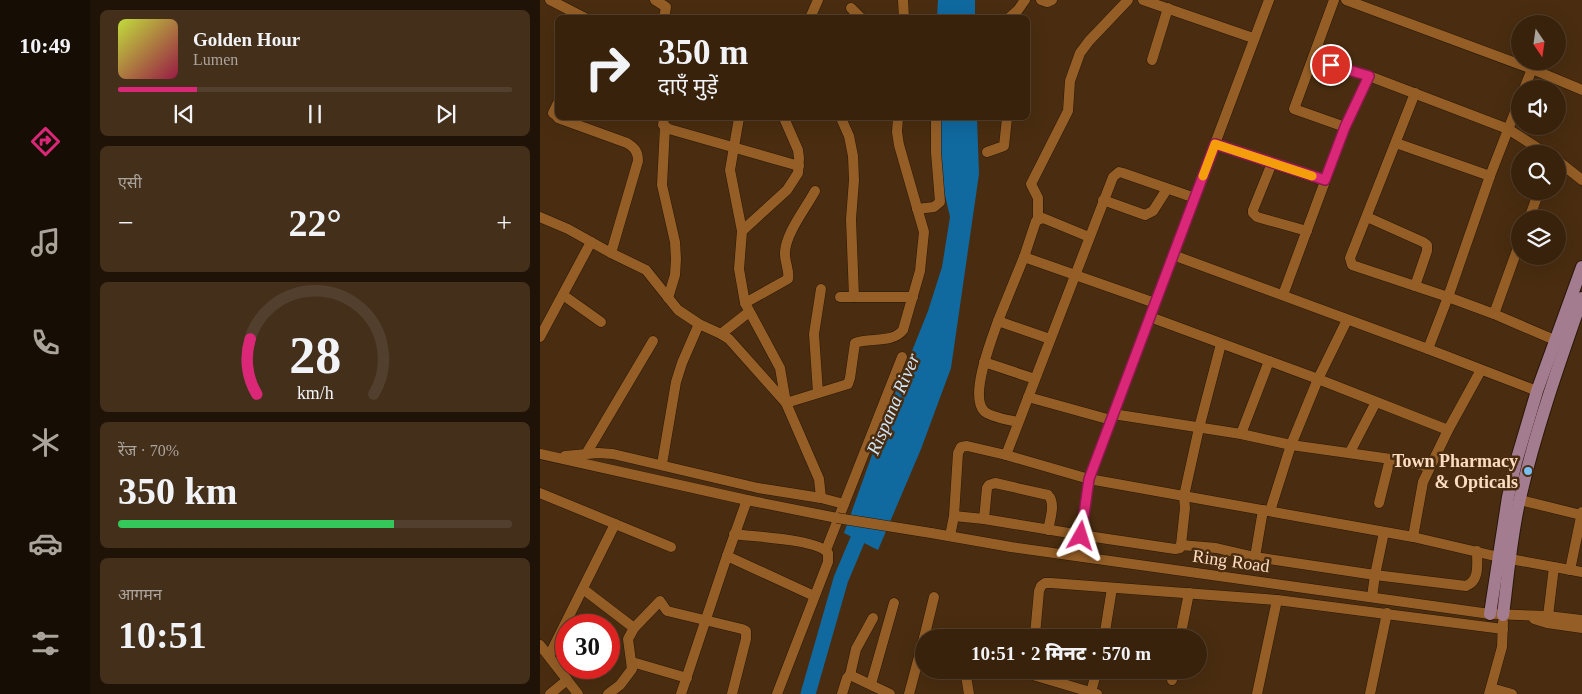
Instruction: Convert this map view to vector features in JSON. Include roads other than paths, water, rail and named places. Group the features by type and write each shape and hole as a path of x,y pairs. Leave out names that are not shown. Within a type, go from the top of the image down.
{"main road":[{"path":"1503,615 1504,558 1511,478 1537,391 1557,341 1582,267"},
{"path":"1490,614 1547,398 1582,298"}],"street":[{"path":"550,0 578,15"},
{"path":"655,0 666,6 664,15"},
{"path":"811,15 817,0"},
{"path":"904,0 904,15"},
{"path":"1013,15 1025,0"},
{"path":"1041,0 1047,2 1052,0"},
{"path":"1017,422 989,414 981,406 979,395 984,362 1038,219 1038,198 1031,184 1068,111 1070,81 1080,53 1128,0"},
{"path":"1143,0 1253,38"},
{"path":"1079,556 1089,479 1253,38 1269,0"},
{"path":"1334,0 1294,109 1345,127"},
{"path":"1346,0 1511,61"},
{"path":"851,8 859,15"},
{"path":"1152,60 1168,8"},
{"path":"1312,60 1369,76 1508,129 1534,145"},
{"path":"1534,70 1582,90"},
{"path":"1282,295 1345,127 1369,76"},
{"path":"1414,93 1350,258 1352,265 1494,314 1557,341"},
{"path":"566,120 627,143 634,147 638,154 638,161 611,253"},
{"path":"740,120 730,170 742,231 739,269 747,308 780,368 786,403 819,479 821,498"},
{"path":"742,231 787,190 798,174 798,150 785,120"},
{"path":"842,120 849,136 853,156 854,191 851,219 854,296"},
{"path":"786,403 848,384 855,343 892,338 900,333 920,271 924,232 899,145 898,120"},
{"path":"917,209 934,207 940,202 936,152 936,120"},
{"path":"986,152 1004,146 1007,120"},
{"path":"668,298 675,275 676,259 675,242 662,185 664,122 734,148 799,166"},
{"path":"1428,349 1511,122"},
{"path":"1396,142 1490,176"},
{"path":"1215,144 1325,180"},
{"path":"1272,163 1253,213 1257,217 1307,231"},
{"path":"1566,167 1582,180"},
{"path":"1006,455 1103,200 1115,174 1119,172 1195,198"},
{"path":"1103,200 1145,215 1153,211 1167,189"},
{"path":"721,334 747,308 788,280 789,274 785,255 786,246 793,229 815,192"},
{"path":"540,217 568,229 646,270 678,310 699,324 721,334 734,345 786,403"},
{"path":"1367,217 1427,245 1427,251 1415,286"},
{"path":"1038,219 1043,218 1089,237"},
{"path":"540,337 591,242"},
{"path":"1173,255 1537,391"},
{"path":"1024,257 1155,303"},
{"path":"1494,314 1512,265"},
{"path":"818,394 814,334 821,289"},
{"path":"563,295 601,322"},
{"path":"840,297 913,297"},
{"path":"1150,317 1318,379 1448,430"},
{"path":"1255,557 1267,511 1291,445 1318,379 1347,320"},
{"path":"998,321 1050,339"},
{"path":"662,464 676,382 699,324"},
{"path":"586,454 653,341"},
{"path":"954,516 984,519 1081,536 1175,549 1180,548 1185,508 1184,496 1199,428 1221,344"},
{"path":"826,550 902,357"},
{"path":"1241,434 1269,361"},
{"path":"984,362 1035,379"},
{"path":"1413,537 1420,492 1430,467 1481,370"},
{"path":"1028,397 1112,417 1241,434 1291,445 1350,452 1430,467"},
{"path":"1350,452 1376,402"},
{"path":"950,536 954,516 958,453 961,448 972,446 1089,479 1413,537 1504,558 1582,572"},
{"path":"540,454 556,457 607,453 662,464 758,488 821,498 844,504"},
{"name":"Ring Road","path":"556,457 747,500 837,518 1011,547 1490,614 1548,616 1582,620"},
{"path":"1379,503 1390,459"},
{"path":"984,519 987,488 989,484 995,483 1048,495 1051,498 1052,505 1048,530"},
{"path":"540,493 671,547"},
{"path":"682,694 734,534 747,500"},
{"path":"1520,500 1582,514 1570,570"},
{"path":"549,656 615,524"},
{"path":"1372,597 1384,532"},
{"path":"734,534 820,546 826,550 829,557 777,694"},
{"path":"1181,545 1216,548 1255,557 1375,575 1466,586 1472,584 1476,577 1477,551"},
{"path":"727,556 814,596"},
{"path":"1548,616 1554,567"},
{"path":"1036,629 1039,590 1041,586 1051,583 1277,600 1503,629"},
{"path":"1105,629 1112,588"},
{"path":"583,589 634,628"},
{"path":"1182,629 1189,593"},
{"path":"926,629 934,598"},
{"path":"1257,694 1277,600"},
{"path":"608,694 620,685 632,669 628,638 634,628 660,601 667,611 742,628 746,631 746,639 732,694"},
{"path":"871,684 894,603"},
{"path":"1370,694 1387,614"},
{"path":"1503,615 1502,647 1490,691 1512,694"},
{"name":"Ring Road","path":"1527,616 1547,623 1582,628"},
{"path":"842,694 847,678 851,675 856,649 873,618"},
{"path":"540,646 578,694"},
{"path":"632,662 687,678"},
{"path":"909,694 915,672"},
{"path":"851,675 890,694"},
{"path":"966,679 969,694"},
{"path":"1047,679 1094,693 1095,679"},
{"path":"550,694 567,680"}],"water":[{"path":"938,0 975,0 975,15 937,15"},
{"path":"938,120 977,120 979,174 951,368 921,449 878,550 844,533 886,416 928,311 942,267 950,217 939,169"}],"waterway":[{"name":"Rispana River","path":"808,694 841,579 865,522"}],"place":[{"name":"Town Pharmacy & Opticals","path":"1528,471"}]}
